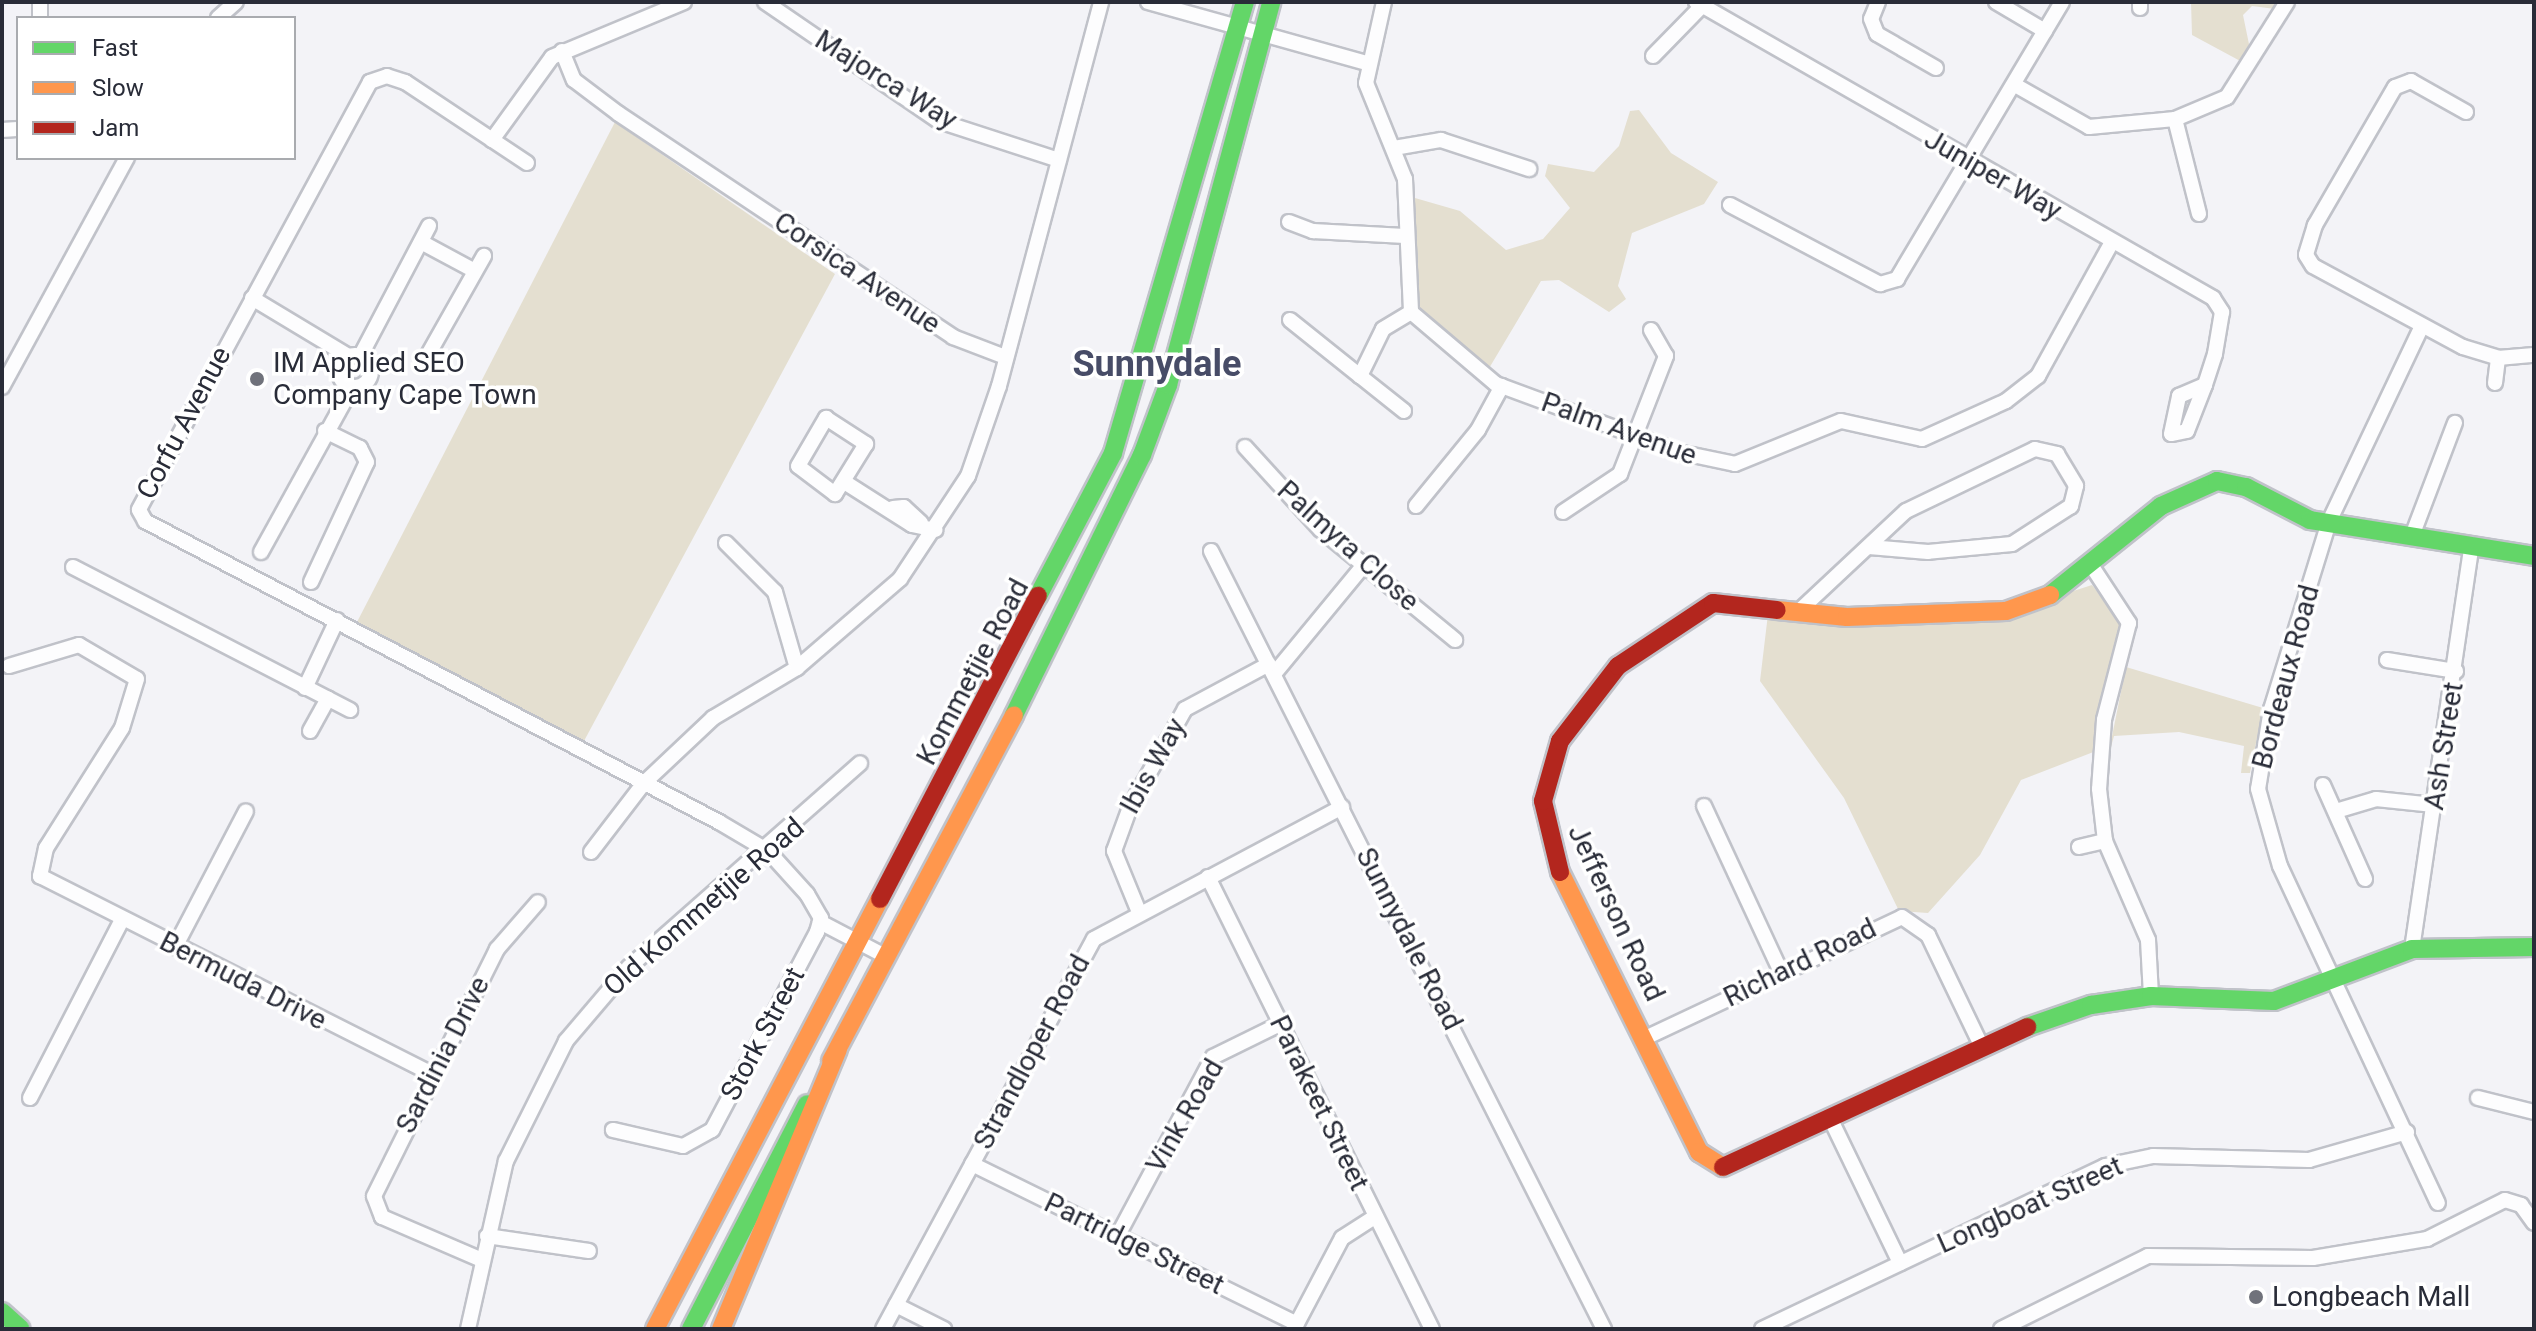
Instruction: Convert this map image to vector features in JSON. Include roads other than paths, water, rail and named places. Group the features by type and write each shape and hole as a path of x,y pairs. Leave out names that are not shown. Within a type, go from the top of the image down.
{"main road":[{"name":"Kommetjie Road","path":"655,1329 860,943 1113,453 1245,2"},
{"name":"Kommetjie Road","path":"691,1329 838,1049 883,955 1074,602 1142,455 1168,385 1271,2"},
{"name":"Jefferson Road","path":"2412,949 2334,981 2274,1001 2151,996 2056,1015 1733,1166 1712,1164 1699,1152 1554,860 1543,818 1550,763 1566,730 1623,660 1679,619 1722,601 1799,611 1993,613 2050,597 2093,568 2161,506 2207,483 2235,483 2329,522 2534,556"},
{"path":"2412,949 2534,947"},
{"path":"721,1329 838,1049"},
{"path":"2,1312 21,1329"}],"street":[{"path":"220,16 236,2"},
{"path":"492,140 546,62 562,51 684,2"},
{"name":"Majorca Way","path":"765,2 939,121 1059,160"},
{"path":"591,852 644,783 724,708 797,668 900,579 928,526 981,450 1101,2"},
{"path":"1148,2 1238,30 1366,63"},
{"path":"1360,376 1383,329 1411,312 1405,236 1407,189 1394,148 1369,92 1366,63 1384,2"},
{"path":"1878,2 1871,16 1877,34 1936,68"},
{"path":"1996,2 2045,31"},
{"path":"1730,205 1886,283 1911,264 1969,160 1984,121 2015,85 2062,2"},
{"path":"2015,85 2089,127 2175,119 2227,97 2287,2"},
{"path":"1653,56 1699,5"},
{"name":"Juniper Way","path":"1699,5 2219,305 2205,385"},
{"name":"Corsica Avenue","path":"562,51 574,80 619,114 953,337 1005,357"},
{"name":"Corfu Avenue","path":"527,163 405,82 373,80 252,298 139,513 768,851"},
{"path":"2466,112 2411,81 2395,87 2305,247 2313,266 2421,328 2498,358 2534,355"},
{"path":"2175,119 2199,214"},
{"path":"1394,148 1441,140 1529,169"},
{"path":"2,387 7,368 126,160"},
{"path":"1289,222 1313,231 1405,236"},
{"path":"352,387 338,373 354,356 429,226"},
{"path":"421,242 475,271"},
{"name":"Palm Avenue","path":"1411,312 1502,386 1637,437 1726,464 1841,421 1908,440 1928,437 2035,381 2112,242"},
{"path":"424,362 484,256"},
{"path":"252,298 354,356 370,378 352,387 261,552"},
{"path":"1290,320 1404,411"},
{"name":"Bordeaux Road","path":"2421,328 2329,522 2271,709 2258,789 2268,838 2438,1203"},
{"path":"1563,512 1614,481 1637,437 1666,356 1651,330"},
{"path":"2495,383 2498,358"},
{"path":"1416,506 1478,430 1502,386"},
{"path":"826,418 866,444 846,483 832,494 799,471 826,418"},
{"path":"2412,536 2455,423"},
{"path":"311,582 367,462 360,448 325,431"},
{"name":"Palmyra Close","path":"1245,447 1301,511 1455,640"},
{"path":"1799,611 1906,511 2035,449 2057,454 2076,486 2071,506 2012,544 1928,552 1869,547"},
{"path":"846,483 893,508 912,525 928,526"},
{"path":"726,543 775,592 797,668"},
{"name":"Ash Street","path":"2412,949 2456,671 2472,544"},
{"name":"Sunnydale Road","path":"1211,551 1604,1329"},
{"path":"1272,669 1363,566"},
{"path":"73,567 350,710"},
{"path":"2093,568 2122,605 2130,630 2101,744 2105,841 2148,940 2151,996"},
{"path":"305,688 337,620"},
{"name":"Bermuda Drive","path":"9,666 79,645 137,679 122,728 37,868 54,884 122,920 434,1075"},
{"path":"2387,660 2456,671"},
{"name":"Ibis Way","path":"1139,912 1114,851 1130,807 1185,709 1272,669"},
{"path":"310,731 328,699"},
{"name":"Old Kommetjie Road","path":"468,1329 487,1236 522,1121 579,1024 649,949 768,851 860,763"},
{"path":"2323,785 2365,879"},
{"path":"2336,811 2364,799 2434,805"},
{"path":"1704,806 1781,972"},
{"name":"Strandloper Road","path":"883,1329 1089,947 1139,912 1342,807"},
{"path":"175,947 246,811"},
{"path":"2079,847 2105,841"},
{"path":"768,851 807,894 820,922 883,955"},
{"name":"Parakeet Street","path":"1208,877 1432,1329"},
{"name":"Sardinia Drive","path":"482,1260 382,1217 375,1189 497,949 538,902"},
{"name":"Richard Road","path":"1643,1039 1892,919 1913,919 1982,1047"},
{"path":"30,1098 122,920"},
{"name":"Stork Street","path":"613,1130 672,1145 706,1137 820,922"},
{"name":"Vink Road","path":"1117,1237 1213,1057 1280,1024"},
{"path":"2478,1098 2534,1112"},
{"path":"1831,1120 1900,1263"},
{"name":"Longboat Street","path":"1762,1329 2105,1166 2153,1156 2309,1160 2407,1132"},
{"name":"Partridge Street","path":"972,1164 1295,1326"},
{"path":"2001,1329 2148,1256 2313,1258 2427,1239 2505,1200 2532,1219"},
{"path":"1295,1326 1342,1238 1376,1216"},
{"path":"487,1236 589,1251"},
{"path":"896,1305 944,1329"}],"place":[{"name":"IM Applied SEO Company Cape Town","path":"257,379"},
{"name":"Longbeach Mall","path":"2256,1297"}],"district":[{"name":"Sunnydale","path":"1157,365"}]}
